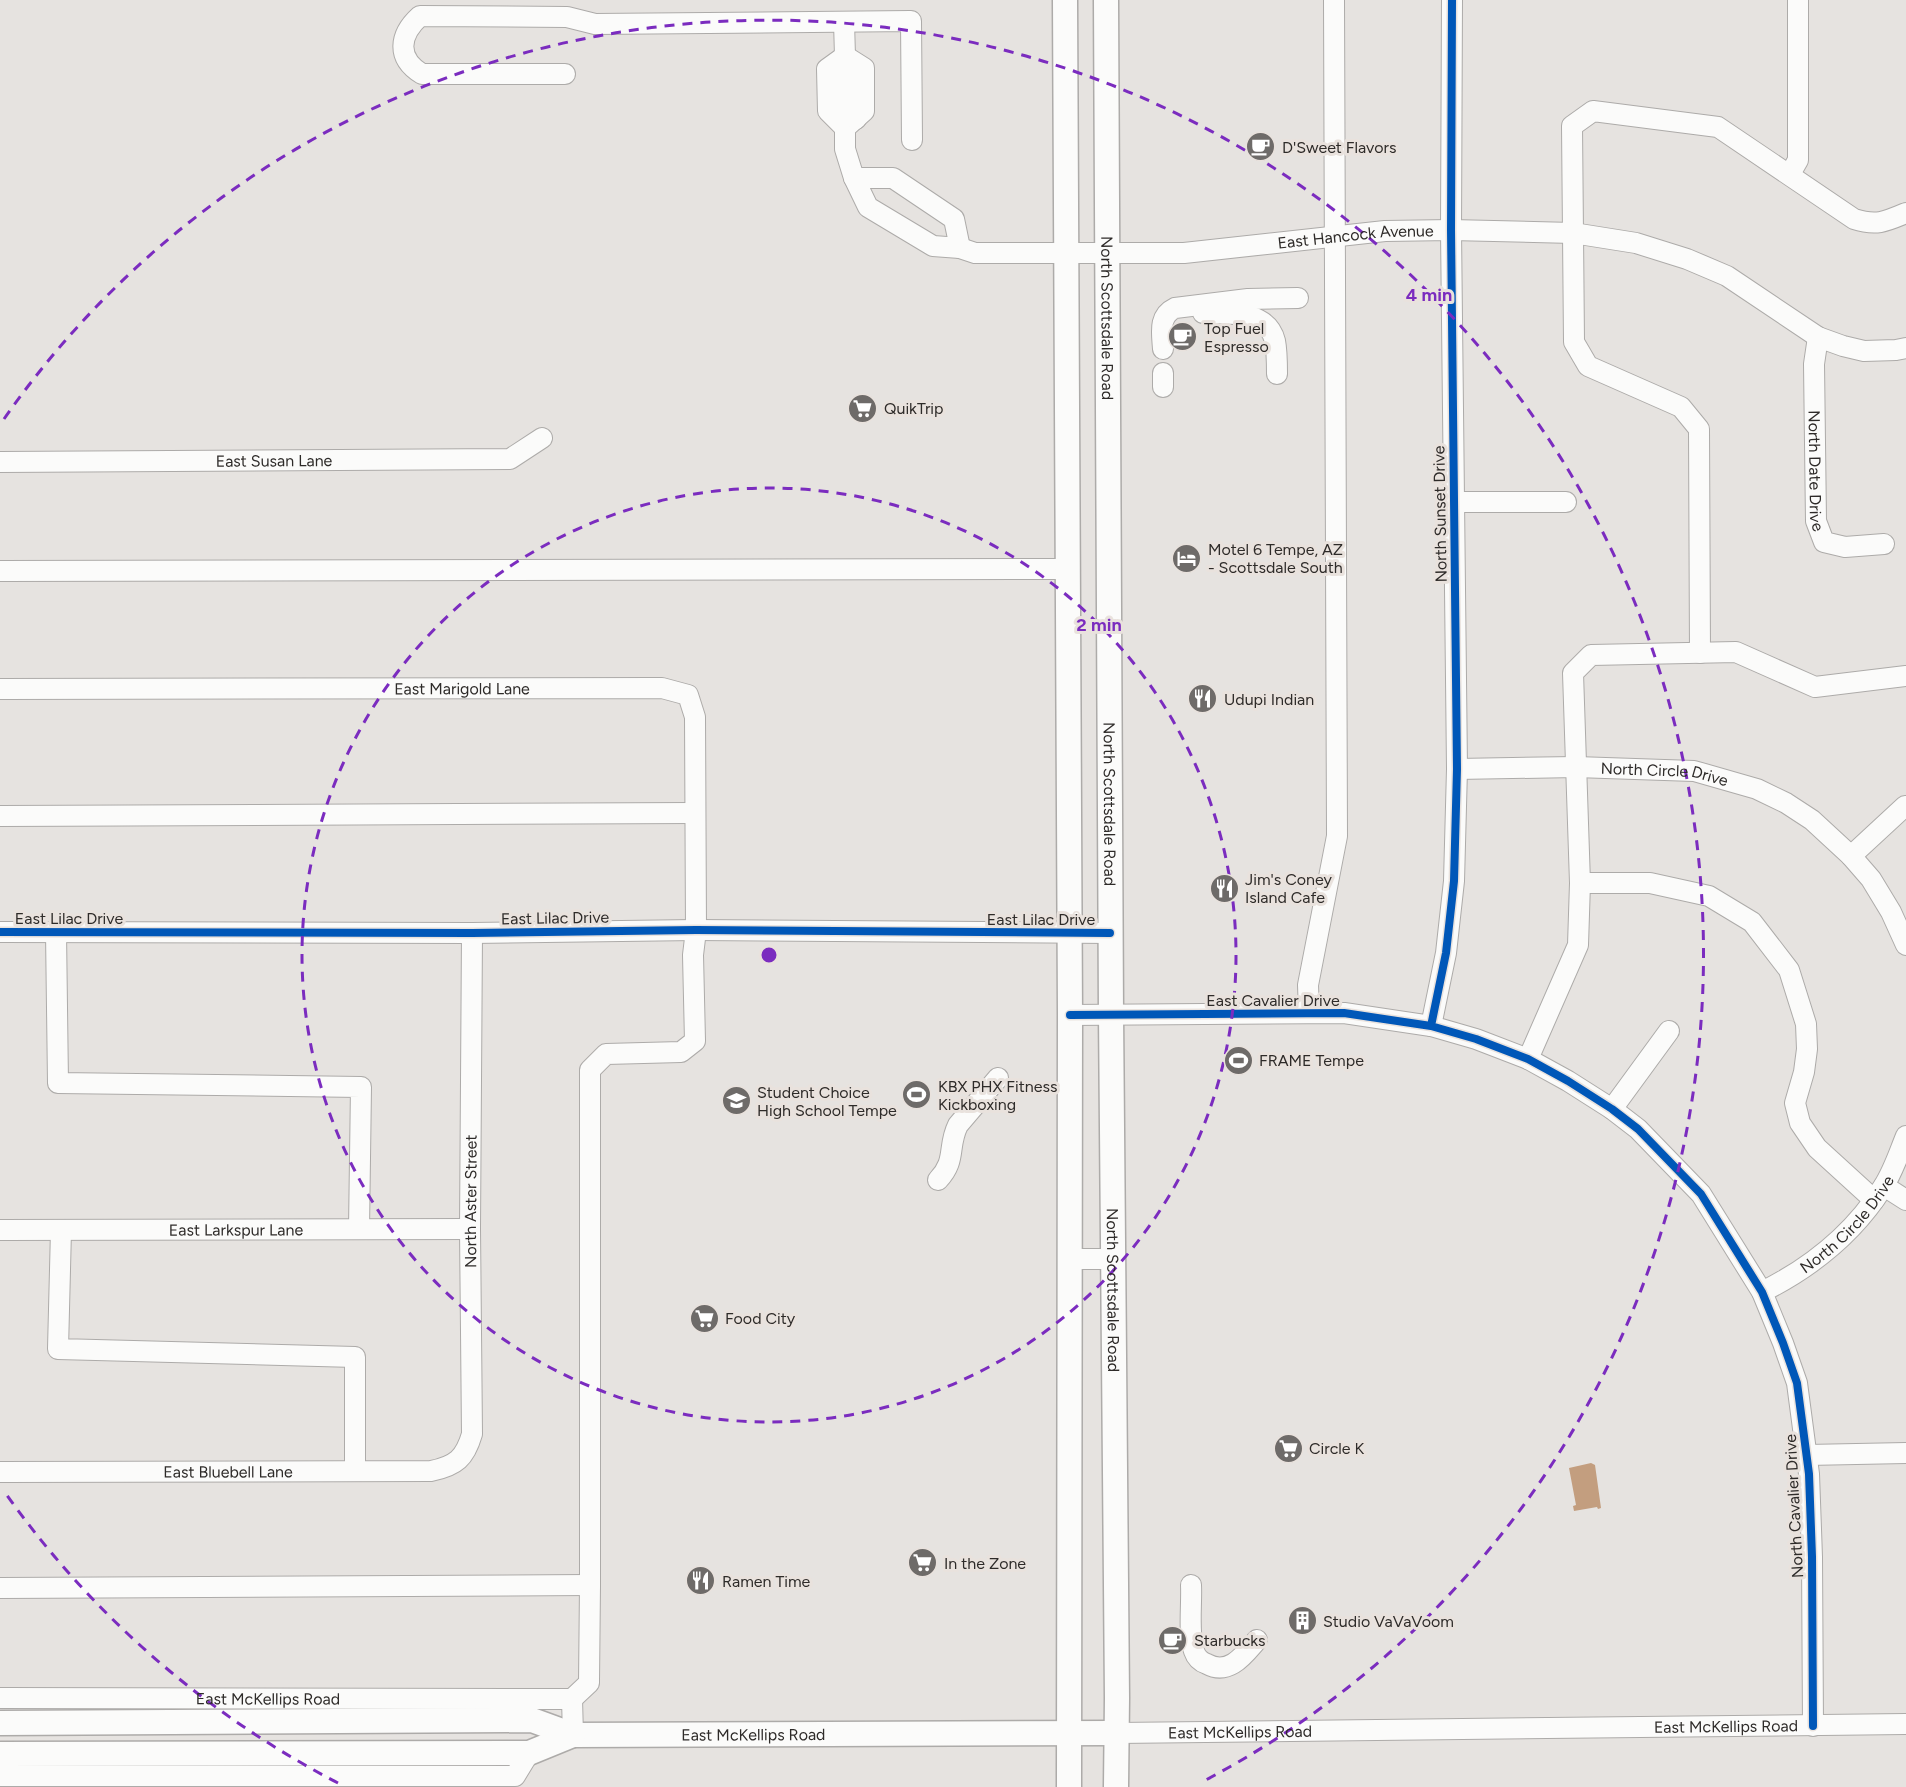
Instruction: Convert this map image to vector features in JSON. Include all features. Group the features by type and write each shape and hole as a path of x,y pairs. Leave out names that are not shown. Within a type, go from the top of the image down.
{"main road":[{"path":"1065,0 1070,1015 1069,1787"},
{"name":"North Scottsdale Road","path":"1106,0 1116,1787"},
{"name":"East McKellips Road","path":"0,1724 532,1720 573,1735 1117,1733"},
{"name":"East McKellips Road","path":"0,1754 529,1753 573,1735"}],"street":[{"path":"1309,1012 1308,986 1337,836 1334,0"},
{"name":"North Sunset Drive","path":"1431,1026 1446,953 1454,881 1456,769 1450,230 1452,0"},
{"path":"1790,174 1798,160 1798,0"},
{"path":"565,74 422,74 411,67 404,57 405,34 420,16 567,17 595,24 911,21 912,140"},
{"path":"844,21 850,60"},
{"path":"850,60 864,68 864,111 850,123 828,111 827,69 850,60"},
{"path":"1700,653 1699,429 1682,407 1588,366 1574,342 1572,126 1593,111 1718,127 1854,219 1882,224 1906,213"},
{"name":"East Hancock Avenue","path":"850,123 845,149 854,177 868,207 933,246 960,248 975,253 1184,253 1385,231 1573,232 1636,243 1727,276 1818,337 1843,346 1864,351 1906,348"},
{"path":"854,177 893,177 954,219 960,248"},
{"path":"1163,349 1163,318 1167,312 1175,308 1248,299 1298,298"},
{"path":"1167,312 1238,314 1253,317 1262,322 1270,330 1274,340 1277,374"},
{"name":"North Date Drive","path":"1818,337 1814,364 1816,521 1824,542 1845,547 1884,544"},
{"name":"East Susan Lane","path":"0,462 510,459 542,438"},
{"name":"North Sunset Drive","path":"1452,502 1566,502"},
{"path":"0,571 1067,569"},
{"path":"1528,1059 1578,945 1580,883 1573,673 1591,655 1736,652 1815,687 1906,676"},
{"name":"East Marigold Lane","path":"0,689 662,688 688,695 695,717 696,930 693,955 695,1041 681,1052 606,1054 590,1070 590,1585"},
{"name":"North Circle Drive","path":"1456,769 1576,767 1694,771 1757,789 1786,803 1812,820 1851,856 1871,879 1891,912 1906,945"},
{"path":"1851,856 1905,806"},
{"path":"0,816 695,813"},
{"path":"1580,883 1650,884 1709,896 1752,922 1789,970 1806,1024 1807,1049 1796,1103 1800,1123 1817,1148 1879,1193 1906,1200"},
{"name":"East Lilac Drive","path":"0,932 472,933 696,930 1110,933"},
{"path":"56,932 58,1083 361,1087 359,1229"},
{"name":"North Aster Street","path":"455,1463 467,1451 472,1434 470,1228 472,933"},
{"name":"East Cavalier Drive","path":"1070,1015 1344,1013 1431,1026 1476,1038 1528,1059 1568,1081 1612,1109 1638,1130 1701,1194 1762,1292"},
{"path":"1612,1109 1669,1031"},
{"path":"938,1180 949,1165 953,1134 958,1125 998,1078"},
{"name":"North Circle Drive","path":"1762,1292 1781,1282 1833,1246 1854,1225 1879,1193 1906,1136"},
{"name":"East Larkspur Lane","path":"0,1230 470,1228"},
{"path":"61,1230 58,1349 355,1357 355,1471"},
{"path":"1070,1259 1113,1259"},
{"name":"North Cavalier Drive","path":"1762,1292 1797,1383 1807,1455 1812,1557 1813,1726"},
{"path":"1807,1455 1906,1453"},
{"name":"East Bluebell Lane","path":"0,1472 431,1471 455,1463"},
{"path":"0,1588 590,1585 588,1683 572,1698 573,1735"},
{"path":"1191,1585 1194,1651 1201,1661 1212,1667 1222,1668 1232,1665 1240,1660 1257,1640"},
{"name":"East McKellips Road","path":"0,1698 572,1698"},
{"name":"East McKellips Road","path":"1117,1733 1906,1724"},
{"path":"0,1776 520,1781 529,1753"}],"shaded area":[{"path":"1591,1463 1595,1465 1601,1508 1574,1511 1573,1506 1576,1505 1569,1468"}],"cycle path":[{"path":"1431,1026 1446,953 1454,881 1457,769 1451,230 1452,0"},
{"path":"0,932 472,933 696,930 1110,933"},
{"path":"1070,1015 1344,1013 1431,1026 1476,1039 1528,1059 1568,1081 1638,1129 1701,1194 1762,1292 1797,1383 1809,1474 1813,1726"}],"place":[{"name":"D'Sweet Flavors","path":"1261,147"},
{"name":"Top Fuel Espresso","path":"1183,337"},
{"name":"QuikTrip","path":"863,408"},
{"name":"Motel 6 Tempe, AZ - Scottsdale South","path":"1187,558"},
{"name":"Udupi Indian","path":"1203,699"},
{"name":"Jim's Coney Island Cafe","path":"1224,888"},
{"name":"FRAME Tempe","path":"1238,1060"},
{"name":"KBX PHX Fitness Kickboxing","path":"917,1095"},
{"name":"Student Choice High School Tempe","path":"736,1101"},
{"name":"Food City","path":"704,1318"},
{"name":"Circle K","path":"1288,1448"},
{"name":"In the Zone","path":"923,1563"},
{"name":"Ramen Time","path":"701,1581"},
{"name":"Studio VaVaVoom","path":"1302,1621"},
{"name":"Starbucks","path":"1173,1640"}]}
